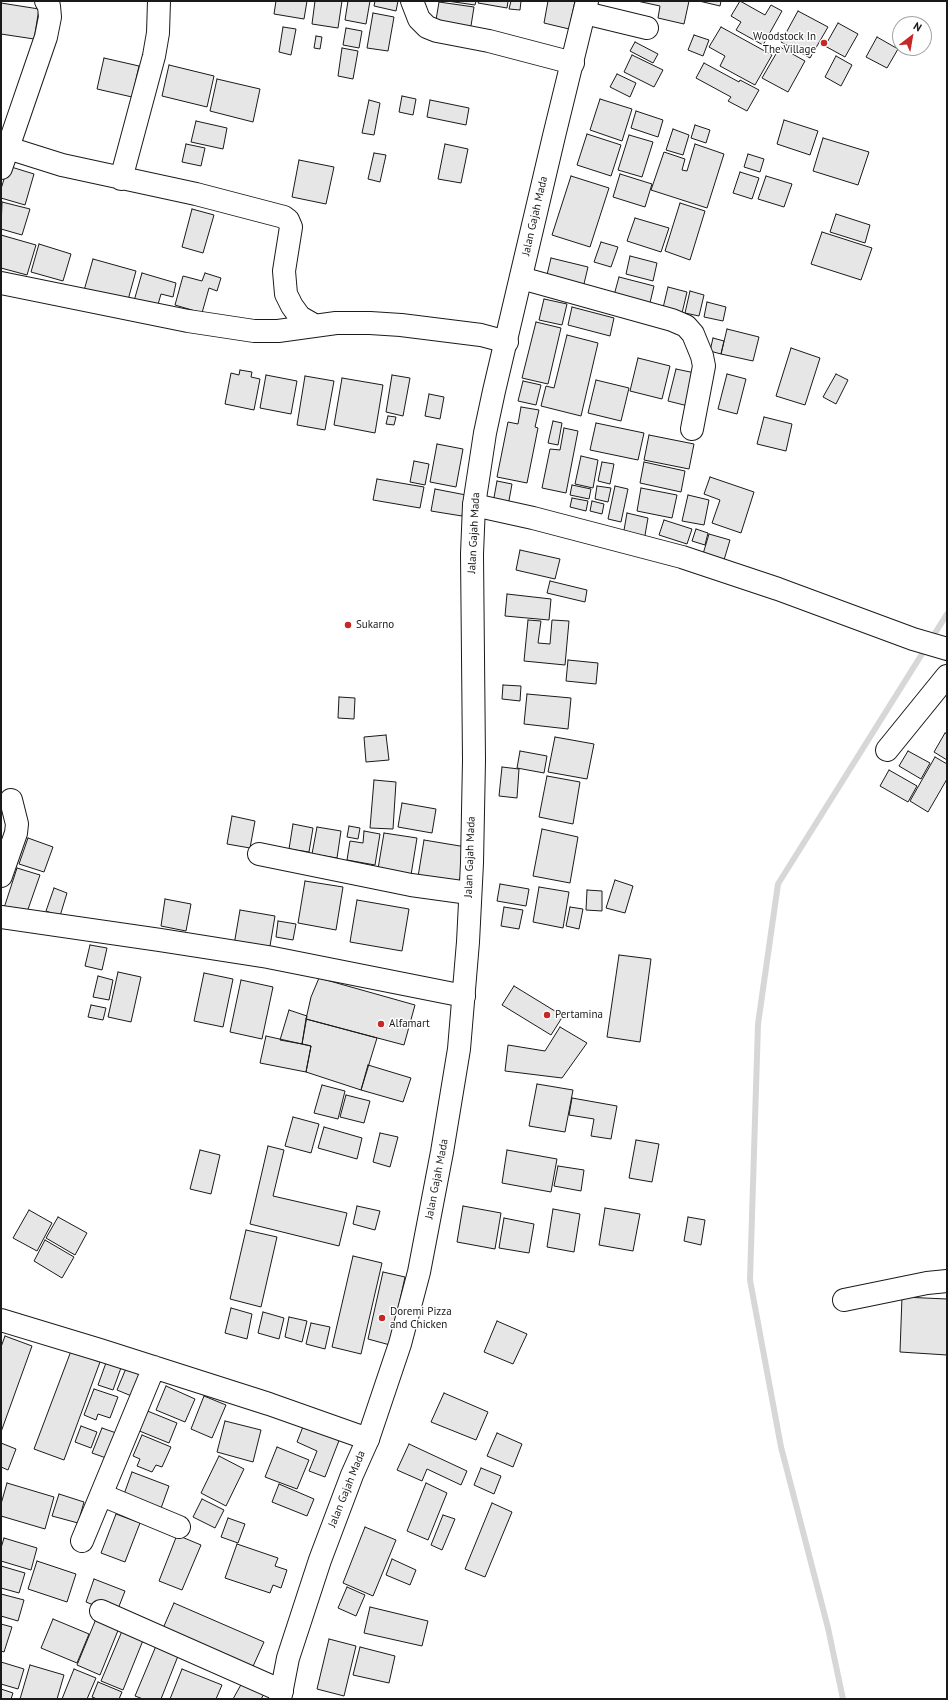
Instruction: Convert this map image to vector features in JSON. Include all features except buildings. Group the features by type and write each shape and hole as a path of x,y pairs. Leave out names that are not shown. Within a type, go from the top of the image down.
{"main road":[{"path":"46,1 50,17 46,37 4,158 62,165 121,179 196,194 279,214 288,220 291,227 284,271 286,294 300,317 314,325"},
{"path":"121,179 154,56 158,33 159,1"},
{"path":"412,1 419,19 427,27 436,31 489,41 573,63"},
{"path":"586,7 646,28"},
{"name":"Jalan Gajah Mada","path":"281,1695 288,1658 320,1560 349,1482 368,1439 400,1344 419,1272 450,1105 459,1049 464,996 472,863 474,760 472,596 474,506 485,433 550,151 586,7"},
{"path":"521,278 672,320 686,326 693,334 702,356 704,366 692,429"},
{"path":"1,283 95,304 222,327 254,331 278,331 314,325 370,323 401,325 481,335 507,342"},
{"path":"474,506 533,518 682,557 778,589 941,648"},
{"path":"887,750 947,676"},
{"path":"1,876 16,833 17,824 11,800"},
{"path":"259,854 411,885 469,894"},
{"path":"1,917 268,957 464,996"},
{"path":"844,1300 927,1283 947,1281"},
{"path":"1,1320 269,1404 368,1439"},
{"path":"82,1541 154,1367"},
{"path":"102,1495 179,1527"},
{"path":"101,1611 281,1695"}],"waterway":[{"path":"843,1699 828,1628 781,1447 750,1280 758,1024 778,884 947,614"}],"place":[{"name":"Woodstock In The Village","path":"824,43"},
{"name":"Sukarno","path":"348,625"},
{"name":"Pertamina","path":"547,1015"},
{"name":"Alfamart","path":"381,1024"},
{"name":"Doremi Pizza and Chicken","path":"382,1318"}]}
